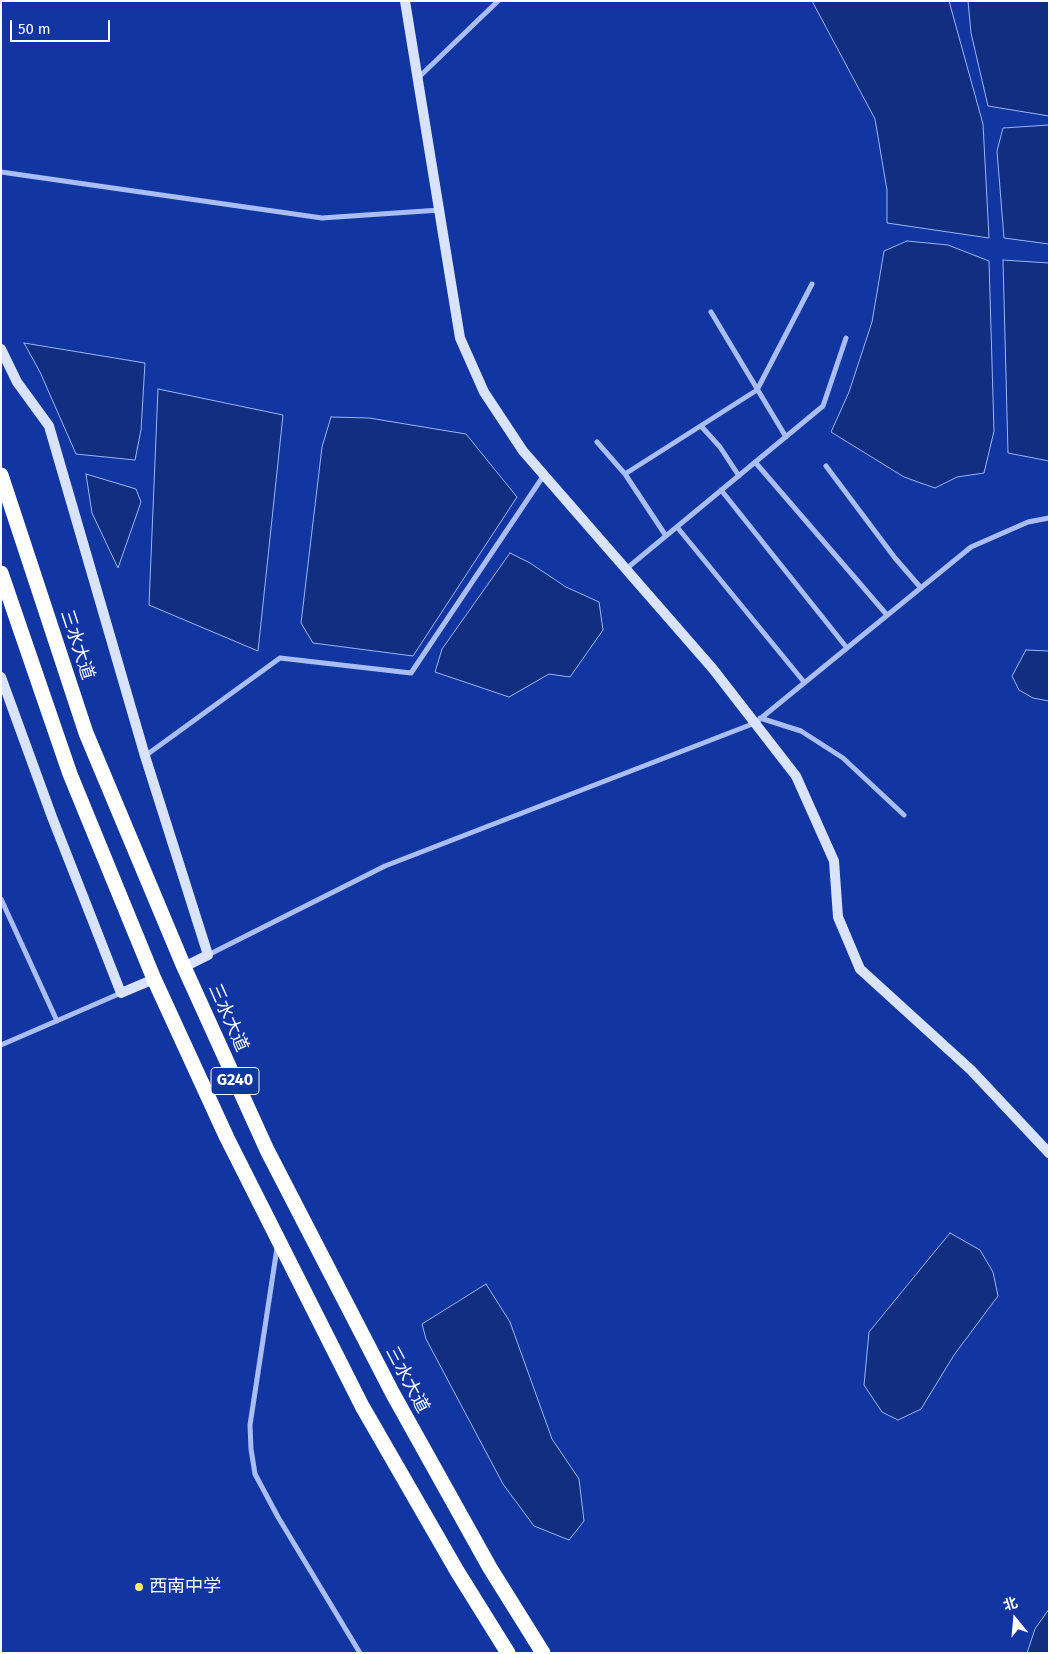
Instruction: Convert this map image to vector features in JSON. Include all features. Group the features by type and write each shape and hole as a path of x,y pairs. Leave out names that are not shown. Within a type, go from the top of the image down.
{"highway":[{"name":"三水大道","path":"1,475 86,732 184,967 267,1150 388,1386 490,1568 543,1653"},
{"name":"G240","path":"1,573 70,774 154,979 227,1138 278,1243 362,1406 457,1571 508,1653"}],"main road":[{"path":"405,1 460,338 484,392 522,451 758,721 796,776 834,861 838,917 860,969 971,1070 1049,1152"},
{"path":"1,349 17,382 49,426 145,756 208,955 184,967"},
{"path":"1,677 49,809 121,993 154,979"}],"street":[{"path":"418,78 498,1"},
{"path":"1,172 322,218 440,210"},
{"path":"625,474 758,390 812,284"},
{"path":"711,312 786,437"},
{"path":"626,569 824,406 846,338"},
{"path":"701,426 720,447 739,476"},
{"path":"597,442 625,474 666,536"},
{"path":"755,462 887,615"},
{"path":"826,466 895,558 921,588"},
{"path":"145,756 280,658 411,672 544,475"},
{"path":"721,490 846,648"},
{"path":"208,955 385,866 758,721 971,547 1028,522 1049,518"},
{"path":"677,527 804,682"},
{"path":"758,721 801,731 843,758 904,815"},
{"path":"1,899 57,1021"},
{"path":"1,1045 121,993"},
{"path":"278,1243 250,1425 255,1474 278,1517 360,1653"}],"shaded area":[{"path":"812,1 949,1 983,124 989,238 887,223 887,190 875,119"},
{"path":"968,1 1049,1 1049,116 988,106 971,33"},
{"path":"1049,125 1049,244 1004,238 997,151 1003,128"},
{"path":"907,241 948,245 989,261 994,431 984,473 957,477 935,488 904,477 831,432 849,392 872,322 884,251"},
{"path":"1003,260 1049,263 1049,461 1008,453"},
{"path":"24,343 145,363 141,430 135,460 76,454 40,372"},
{"path":"158,389 283,415 258,651 149,605"},
{"path":"331,417 369,418 466,434 517,497 413,656 313,643 301,623 322,447"},
{"path":"86,474 136,489 141,502 118,568 92,513"},
{"path":"510,553 530,563 566,587 599,602 603,630 570,677 549,674 509,697 435,672 442,649"},
{"path":"1026,650 1049,651 1049,701 1033,698 1019,690 1012,676"},
{"path":"950,1233 980,1250 993,1272 998,1296 954,1355 921,1409 898,1420 882,1412 864,1385 869,1332"},
{"path":"486,1284 510,1322 552,1439 579,1479 584,1521 569,1540 534,1526 503,1484 426,1339 422,1324"},
{"path":"1049,1609 1049,1653 1027,1653 1035,1629"}],"place":[{"name":"西南中学","path":"139,1587"}]}
